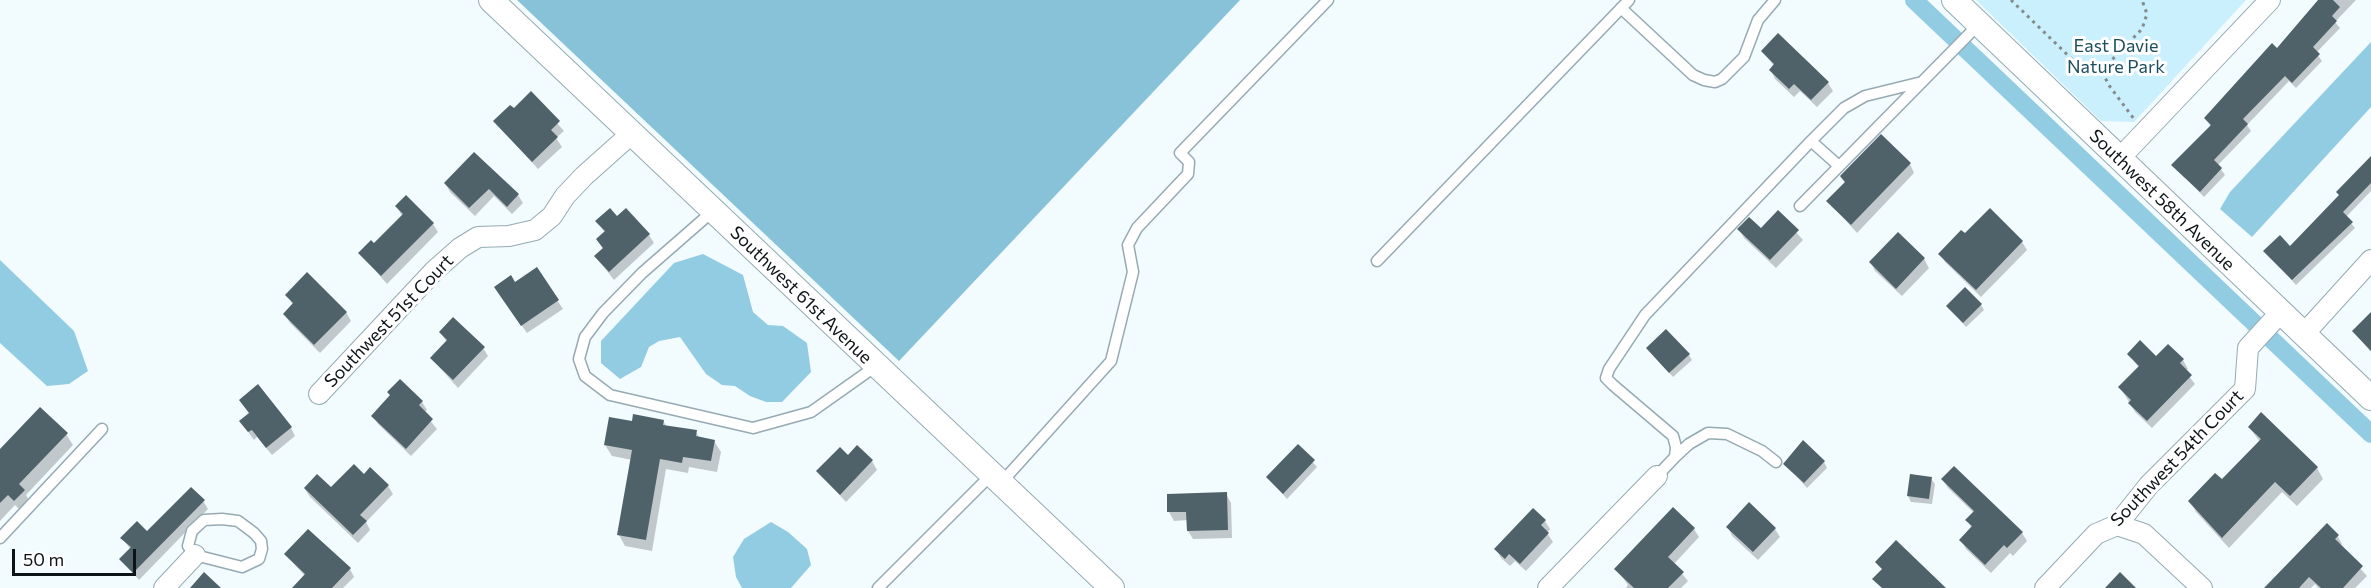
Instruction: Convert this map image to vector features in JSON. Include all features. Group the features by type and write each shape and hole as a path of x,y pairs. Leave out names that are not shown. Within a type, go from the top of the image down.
{"street":[{"name":"Southwest 61st Avenue","path":"491,0 1112,588"},
{"name":"Southwest 58th Avenue","path":"1954,0 2371,398"},
{"path":"2118,159 2270,0"},
{"name":"Southwest 51st Court","path":"319,394 434,271 460,248 478,237 509,236 535,230 552,216 565,196 584,176 632,134"},
{"path":"2303,334 2371,260"},
{"name":"Southwest 54th Court","path":"2045,588 2096,534 2117,525 2149,485 2245,389 2248,348 2280,313"},
{"path":"1548,588 1657,476"},
{"path":"2117,525 2144,534 2202,588"},
{"path":"164,588 195,555"}],"lane":[{"path":"878,588 996,479 1111,361 1133,272 1128,245 1137,228 1188,174 1189,162 1180,153 1328,0"},
{"path":"1377,261 1625,4 1694,75 1715,82 1722,79 1744,57 1758,20 1775,0"},
{"path":"1800,206 1979,24"},
{"path":"1675,457 1676,447 1673,436 1606,378 1609,369 1646,315 1844,108 1864,96 1919,83"},
{"path":"1811,141 1839,166"},
{"path":"713,211 642,273 603,313 585,337 579,359 585,376 610,395 753,428 812,412 876,366"},
{"path":"0,538 102,429"},
{"path":"1657,476 1689,444 1708,433 1727,434 1762,451 1776,462"},
{"path":"204,520 238,521 261,541 262,549 259,560 242,567 195,555 188,546 189,539 204,520"}],"path":[{"path":"2011,0 2079,66 2102,69"},
{"path":"2102,69 2142,28 2147,14 2142,0"},
{"path":"2102,69 2108,84 2134,119"}],"green space":[{"name":"East Davie Nature Park","path":"1976,0 2246,0 2134,122 2101,121"}],"shaded area":[{"path":"517,0 1240,0 899,361"},
{"path":"2371,42 2371,107 2252,237 2220,209 2230,192"},
{"path":"703,254 743,275 753,312 768,325 783,326 807,343 811,372 782,402 766,402 750,396 735,386 722,385 706,374 680,337 659,341 649,347 641,367 620,379 601,363 601,341 674,263"},
{"path":"0,260 74,331 88,371 69,384 47,386 0,343"},
{"path":"771,522 788,532 807,549 811,565 791,588 742,588 736,577 733,557 744,539"}],"building":[{"path":"2318,0 2333,0 2340,7 2332,16 2337,21 2313,47 2320,54 2292,83 2285,76 2243,119 2248,124 2214,160 2222,168 2200,192 2171,165 2211,125 2204,118 2272,43 2277,48"},
{"path":"1778,33 1829,82 1811,100 1794,84 1789,89 1769,70 1774,64 1761,51"},
{"path":"531,91 560,121 551,130 558,137 532,162 493,121 510,105 514,108"},
{"path":"1881,134 1911,163 1851,225 1826,201 1845,182 1840,176"},
{"path":"474,152 519,194 507,207 489,189 469,208 444,183"},
{"path":"2371,156 2371,183 2343,212 2353,222 2292,280 2263,251 2280,235 2290,246 2339,195 2336,192"},
{"path":"406,195 434,223 381,276 358,253 371,240 374,243 403,214 395,206"},
{"path":"610,208 617,216 626,208 650,234 609,272 594,256 603,248 596,239 605,231 595,221"},
{"path":"1990,208 2023,241 1976,290 1938,254 1961,230 1965,233"},
{"path":"1778,210 1799,230 1770,260 1737,229 1749,217 1761,228"},
{"path":"1898,232 1925,258 1896,289 1869,262"},
{"path":"537,267 559,300 521,326 494,287 511,275 515,282"},
{"path":"307,272 347,312 314,345 283,314 293,303 285,295"},
{"path":"1965,287 1982,304 1963,323 1946,306"},
{"path":"2371,312 2371,351 2352,331"},
{"path":"453,317 485,347 453,380 430,358 447,340 439,332"},
{"path":"1666,329 1690,354 1669,373 1646,348"},
{"path":"2140,340 2156,356 2168,344 2184,359 2180,363 2192,375 2147,421 2128,403 2131,400 2118,387 2139,366 2127,354"},
{"path":"400,379 423,401 419,405 433,419 406,449 371,416 390,395 387,392"},
{"path":"258,384 292,427 266,448 252,430 248,432 239,421 249,413 239,400"},
{"path":"40,407 68,433 19,484 25,490 14,501 8,495 0,503 0,449"},
{"path":"2261,412 2318,467 2290,496 2275,482 2222,538 2188,501 2215,473 2222,479 2261,439 2248,427"},
{"path":"633,414 664,420 663,425 697,430 696,436 715,440 711,461 683,457 682,463 660,459 646,540 617,535 632,450 604,445 609,417 632,421"},
{"path":"1803,440 1825,461 1804,483 1783,464"},
{"path":"1298,444 1315,460 1283,494 1266,477"},
{"path":"857,445 873,460 840,495 816,471 840,447 848,455"},
{"path":"354,464 364,474 370,467 389,485 360,515 367,521 353,535 304,488 317,474 331,487"},
{"path":"1954,466 2023,532 2007,548 2004,545 1985,565 1959,540 1972,526 1965,520 1974,511 1941,479"},
{"path":"1910,474 1932,477 1929,499 1907,496"},
{"path":"191,487 205,500 133,573 119,559 131,547 120,538 137,521 147,531"},
{"path":"1227,492 1228,530 1187,531 1186,512 1167,512 1167,494"},
{"path":"1749,502 1776,528 1753,552 1726,527"},
{"path":"1673,507 1695,528 1668,557 1684,572 1668,588 1634,588 1614,569"},
{"path":"1533,508 1546,520 1541,525 1549,533 1520,564 1509,554 1505,559 1494,549"},
{"path":"2327,523 2339,535 2335,539 2363,566 2343,588 2321,588 2309,577 2299,588 2264,588"},
{"path":"308,529 351,568 332,588 292,588 305,574 284,554"},
{"path":"1896,540 1946,588 1882,588 1872,579 1882,569 1875,562"},
{"path":"204,572 221,588 190,588"},
{"path":"2120,572 2136,588 2105,588"}],"waterway":[{"path":"1914,0 2371,434"}]}
